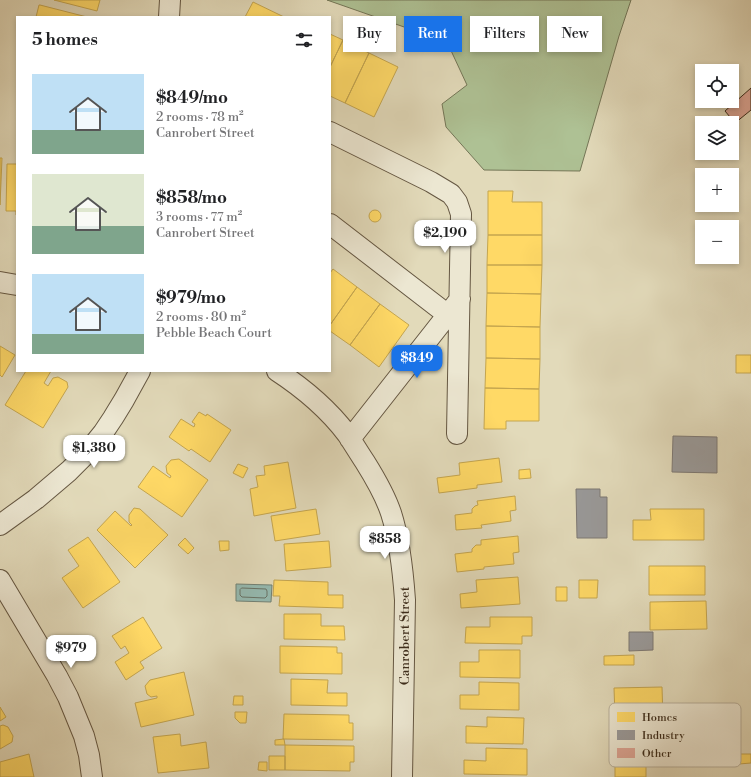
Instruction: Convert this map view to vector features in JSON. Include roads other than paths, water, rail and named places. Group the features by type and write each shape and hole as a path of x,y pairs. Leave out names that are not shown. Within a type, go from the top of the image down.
{"street":[{"path":"169,16 170,0"},
{"path":"331,132 431,182 451,194 457,202 461,214 457,434"},
{"path":"331,225 448,315"},
{"path":"0,282 16,285"},
{"path":"350,439 460,299"},
{"path":"0,525 36,499 69,471 86,454 113,418 139,372"},
{"name":"Canrobert Street","path":"278,372 302,388 347,434 371,471 391,514 400,550 406,600 402,777"},
{"path":"0,580 68,697 84,736 89,755 92,777"}],"water":[{"path":"236,584 272,585 271,602 236,601"}]}
